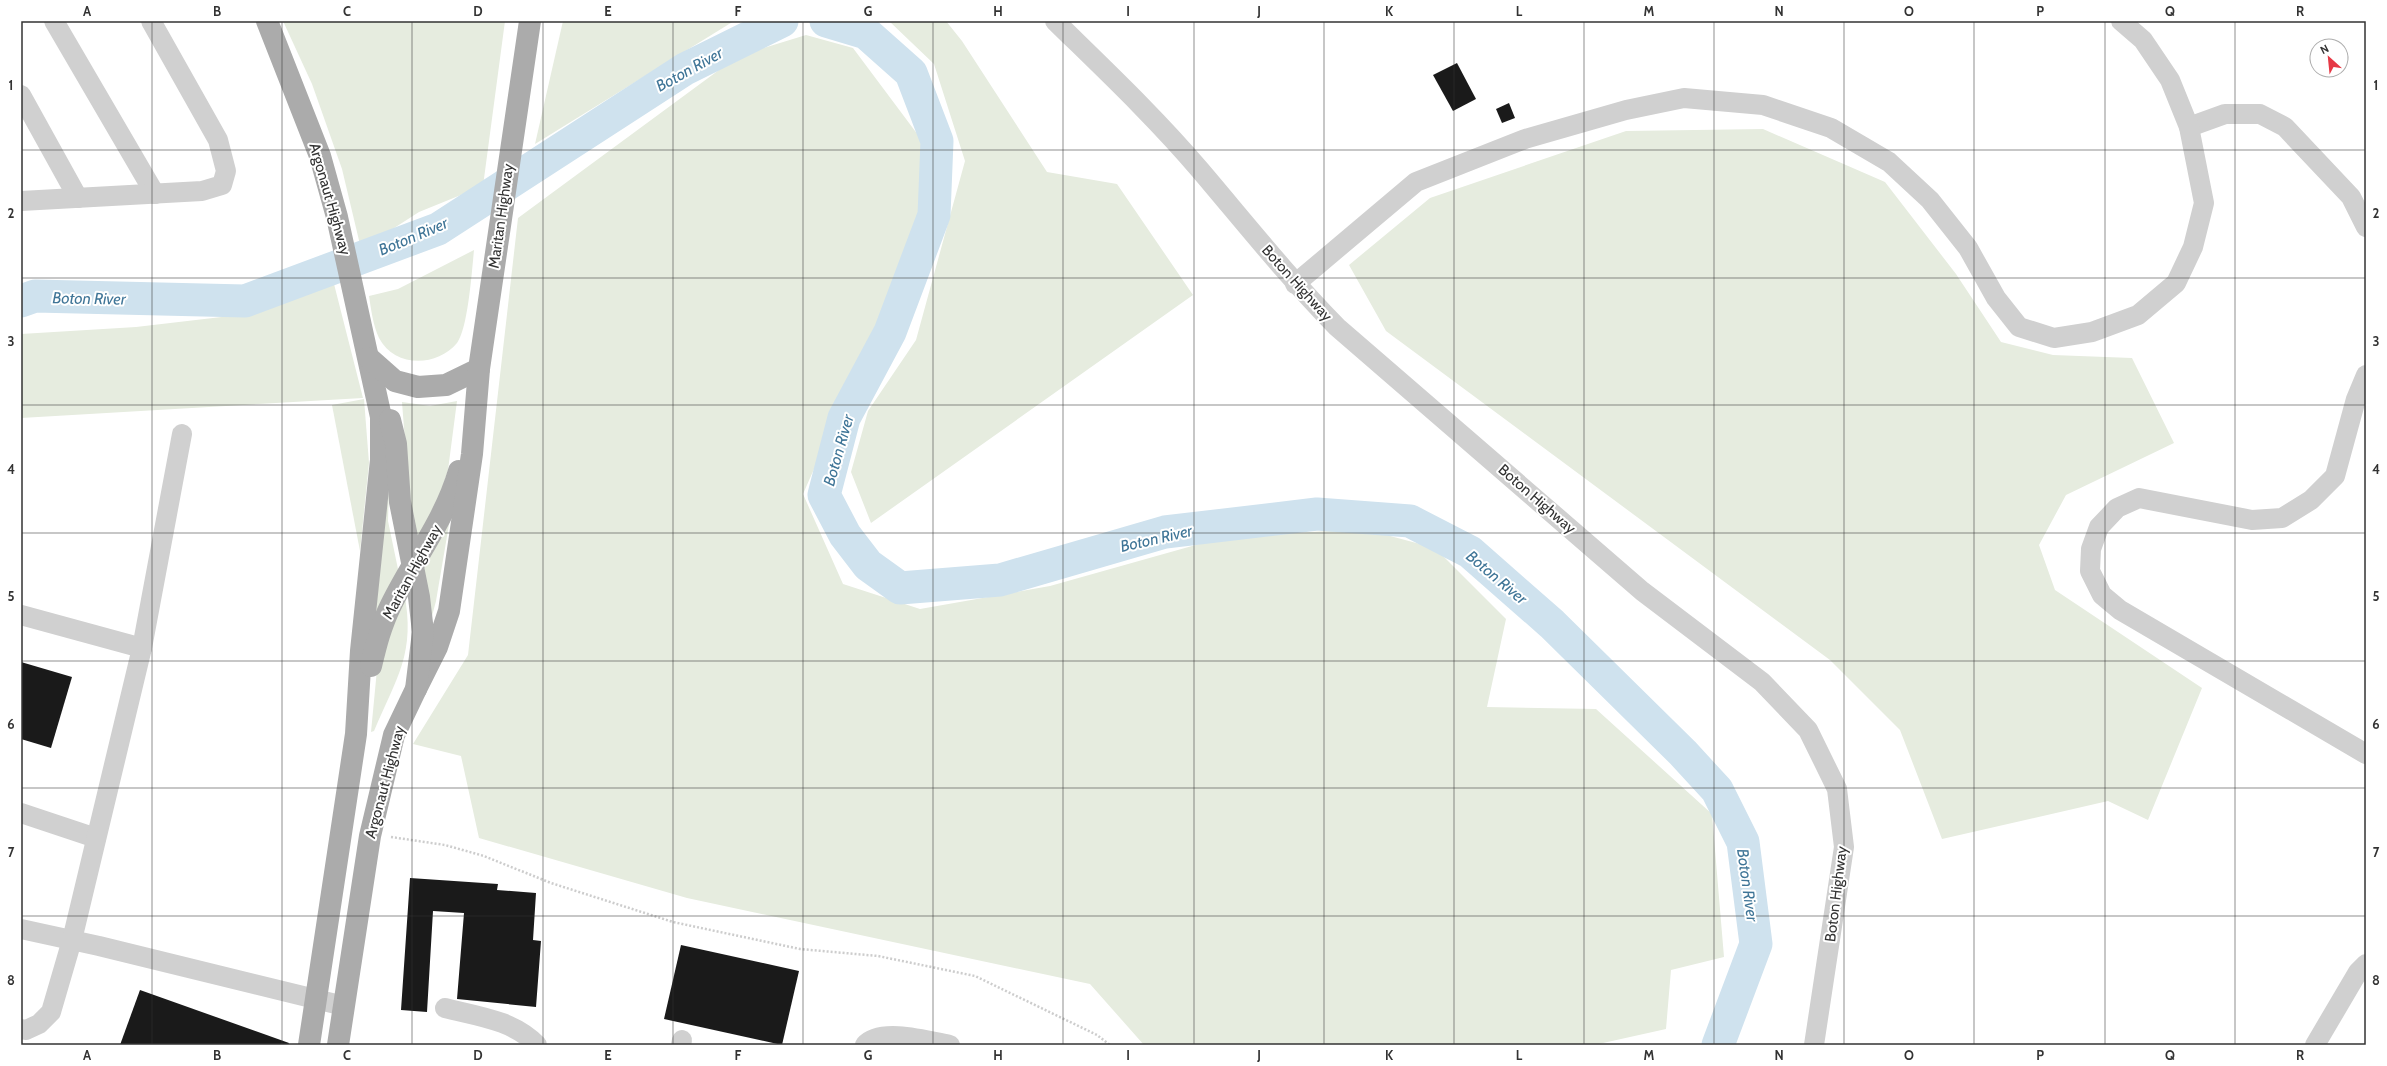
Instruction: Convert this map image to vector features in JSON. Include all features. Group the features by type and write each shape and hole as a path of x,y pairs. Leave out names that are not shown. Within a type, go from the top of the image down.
{"main road":[{"name":"Argonaut Highway","path":"267,21 320,156 337,217 381,417 381,460 361,651 356,734 309,1045"},
{"name":"Maritan Highway","path":"416,689 438,647 449,611 472,454 474,412 479,369 530,21"},
{"path":"369,358 395,381 418,387 446,385 479,369"},
{"name":"Argonaut Highway","path":"338,1045 370,836 394,735 416,689 423,632 419,597 412,569 400,502 396,444 387,411 374,382"},
{"name":"Maritan Highway","path":"356,734 378,635 391,605 442,519 454,488 474,412"}],"street":[{"path":"54,21 155,194"},
{"path":"21,201 202,191 222,185 226,171 218,140 151,21"},
{"name":"Boton Highway","path":"1054,21 1150,114 1200,170 1295,284 1337,327 1642,591 1762,682 1808,730 1837,789 1844,847 1814,1045"},
{"path":"1295,284 1416,182 1525,139 1626,110 1684,98 1763,105 1831,128 1889,162 1930,200 1968,248 1996,298 2019,327 2054,338 2092,332 2138,315 2176,283 2193,248 2204,203 2189,127 2170,80 2143,40 2121,21"},
{"path":"21,95 78,198"},
{"path":"2189,127 2225,114 2260,114 2285,127 2351,197 2366,227"},
{"path":"2366,375 2356,399 2335,476 2311,500 2282,518 2252,520 2139,498 2117,508 2099,527 2091,549 2090,571 2102,595 2120,610 2366,754"},
{"path":"21,1029 26,1030 39,1024 51,1012 72,940 142,648 182,434"},
{"path":"21,614 142,648"},
{"path":"21,812 96,838"},
{"path":"21,929 344,1006"},
{"path":"2315,1045 2358,972 2366,964"},
{"path":"444,1008 506,1024 526,1033 537,1045"},
{"path":"865,1045 869,1040 889,1036 950,1045"}],"path":[{"path":"370,836 392,837 452,846 484,856 551,883 673,922 800,949 878,956 975,976 1097,1035 1110,1045"}],"shaded area":[{"path":"283,21 505,21 483,186 419,212 391,230 362,253 342,169 312,84"},
{"path":"563,21 734,21 535,144"},
{"path":"889,21 946,21 962,41 1047,172 1117,184 1193,295 871,523 851,472 868,411 916,340 965,161 934,64"},
{"path":"806,35 853,48 924,143 921,213 877,326 803,494 843,584 920,609 1050,586 1224,537 1364,529 1435,548 1506,619 1487,707 1596,709 1712,814 1724,957 1671,970 1666,1029 1594,1045 1144,1045 1090,984 687,898 479,838 461,756 413,744 468,655 518,218 738,56"},
{"path":"1763,129 1885,182 1956,274 2001,342 2053,355 2132,358 2174,443 2066,495 2039,545 2055,590 2202,688 2148,820 2108,801 1942,839 1900,730 1830,660 1386,331 1349,265 1430,198 1626,131"},
{"path":"474,250 467,313 461,336 457,343 438,357 416,361 395,355 386,348 379,338 375,328 369,296 398,289"},
{"path":"333,280 363,398 21,418 21,334 136,327 230,316"},
{"path":"364,399 369,463 360,551 332,405"},
{"path":"457,401 448,470 437,505 413,545 402,402 430,406"},
{"path":"389,489 388,521 399,574 369,632"},
{"path":"453,501 436,601 427,635 420,568"},
{"path":"404,592 408,632 406,649 397,679 374,731 371,732 378,659"}],"building":[{"path":"1457,63 1476,99 1453,111 1433,75"},
{"path":"1509,103 1515,118 1502,123 1496,109"},
{"path":"21,662 72,677 51,748 21,739"},
{"path":"410,878 498,884 497,890 536,893 533,940 541,941 536,1007 457,999 464,913 433,911 427,1012 401,1010"},
{"path":"681,945 799,971 782,1045 664,1019"},
{"path":"140,990 289,1043 288,1045 120,1045"}],"waterway":[{"name":"Boton River","path":"21,301 35,296 245,301 438,229 685,69 782,21"},
{"name":"Boton River","path":"826,21 866,33 911,73 937,141 934,215 890,332 844,418 824,495 845,535 868,565 900,588 1000,580 1165,532 1317,514 1410,521 1470,552 1552,624 1683,753 1717,790 1743,842 1756,944 1718,1045"}]}
